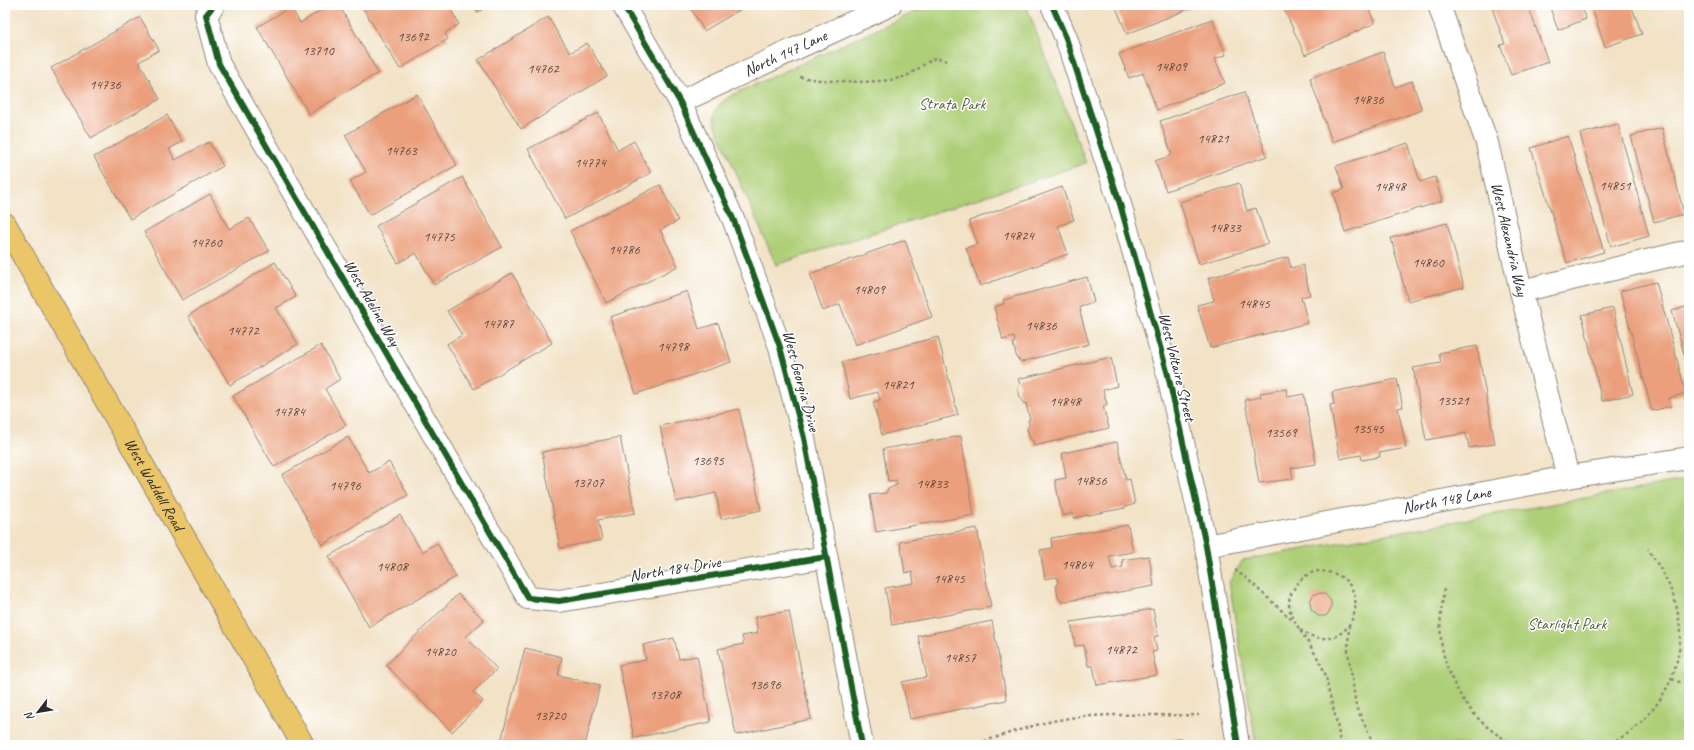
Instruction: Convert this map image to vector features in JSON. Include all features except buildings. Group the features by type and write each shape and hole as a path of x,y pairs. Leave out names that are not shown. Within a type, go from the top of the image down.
{"main road":[{"name":"West Waddell Road","path":"5,224 303,745"}],"street":[{"name":"West Georgia Drive","path":"623,5 680,102 734,221 780,347 804,438 862,745"},
{"name":"North 147 Lane","path":"680,102 890,5"},
{"name":"West Voltaire Street","path":"1052,5 1066,38 1120,204 1168,375 1206,546 1238,745"},
{"name":"West Alexandria Way","path":"1439,5 1487,143 1521,291 1568,477"},
{"name":"West Adeline Way","path":"210,10 219,64 528,598"},
{"path":"1521,291 1689,251"},
{"name":"North 148 Lane","path":"1206,546 1568,477 1689,458"},
{"name":"North 184 Drive","path":"528,598 559,601 826,557"}],"path":[{"path":"800,77 836,81 883,80 906,76 935,58 948,61"},
{"path":"1598,745 1616,740 1639,725 1663,696 1676,670 1680,644 1677,609 1672,591 1663,572 1648,549"},
{"path":"1232,568 1245,577 1294,621"},
{"path":"1340,745 1337,724 1324,671 1294,621 1290,611 1289,600 1292,589 1299,580 1308,574 1319,571 1330,572 1340,576 1354,593 1355,610 1350,625 1348,651 1356,706 1374,745"},
{"path":"1444,589 1441,629 1443,655 1450,673 1462,696 1477,717 1499,736 1518,745"},
{"path":"1300,630 1310,636 1321,638 1332,637 1342,632 1350,625"},
{"path":"1672,679 1679,682 1689,681"},
{"path":"973,745 1042,725 1078,717 1198,714"}],"green space":[{"name":"Strata Park","path":"930,5 1026,5 1086,163 776,265 715,124 714,116 716,110 720,104 732,95"},
{"name":"Starlight Park","path":"1689,479 1689,745 1256,745 1229,582 1243,560"}],"cycle path":[{"path":"214,5 206,15 219,64 528,598 559,601 826,557"},
{"path":"623,5 680,102 734,221 780,347 804,438 862,745"},
{"path":"1052,5 1066,38 1120,204 1168,375 1206,546 1238,745"}]}
